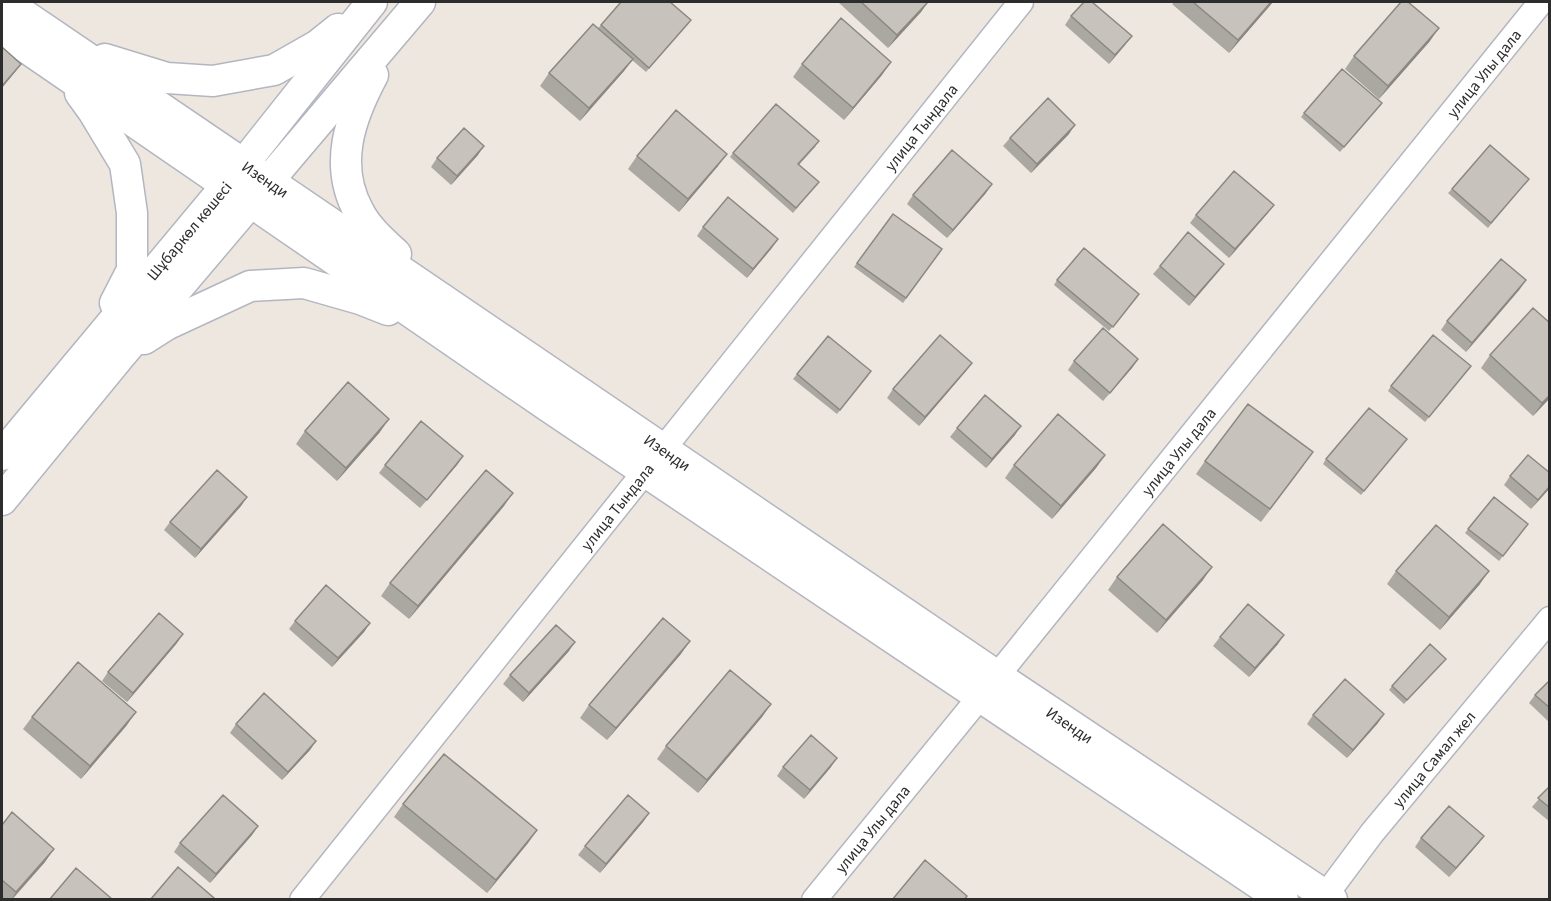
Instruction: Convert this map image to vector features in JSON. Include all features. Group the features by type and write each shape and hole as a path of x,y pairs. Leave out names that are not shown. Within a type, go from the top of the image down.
{"street":[{"name":"Изенди","path":"5,2 70,62 247,183 436,329 644,472 1326,898"},
{"path":"70,62 167,78 213,81 274,70 318,45 371,2"},
{"name":"Шұбаркөл көшесі","path":"247,183 371,2"},
{"name":"Шұбаркөл көшесі","path":"2,455 107,349 247,183 398,29 420,2"},
{"name":"улица Тындала","path":"302,900 1021,2"},
{"name":"улица Улы дала","path":"814,900 989,687 1541,2"},
{"path":"398,29 357,105 346,142 347,182 359,213 385,244 441,299"},
{"name":"Изенди","path":"2,31 70,62"},
{"path":"70,62 93,111 125,164 132,213 132,270 107,349"},
{"name":"Изенди","path":"247,183 441,299 662,448 1283,900"},
{"path":"107,349 166,325 250,286 304,283 360,299 436,329"},
{"name":"Шұбаркөл көшесі","path":"2,500 107,349"},
{"name":"улица Самал жел","path":"1326,898 1372,834 1550,620"}],"building":[{"path":"621,2 670,2 691,20 649,68 601,25"},
{"path":"861,2 928,2 897,35"},
{"path":"1084,2 1092,2 1132,36 1115,55 1071,16"},
{"path":"1193,2 1271,2 1238,40"},
{"path":"1401,2 1408,2 1439,28 1388,86 1354,56"},
{"path":"841,18 891,62 853,108 802,64"},
{"path":"593,24 633,59 589,108 549,73"},
{"path":"2,47 21,64 2,86"},
{"path":"1342,69 1382,103 1344,147 1304,113"},
{"path":"1048,98 1075,125 1037,164 1010,138"},
{"path":"776,104 819,141 798,164 819,182 796,208 733,153"},
{"path":"676,110 727,154 688,199 637,156"},
{"path":"464,128 484,146 457,176 437,158"},
{"path":"1490,145 1529,179 1491,223 1452,189"},
{"path":"952,150 992,184 953,230 913,195"},
{"path":"1234,171 1274,205 1235,249 1196,215"},
{"path":"728,197 778,239 753,269 703,227"},
{"path":"893,214 942,249 906,298 857,263"},
{"path":"1188,232 1224,264 1195,297 1160,266"},
{"path":"1084,248 1139,294 1113,327 1057,280"},
{"path":"1501,259 1526,280 1472,343 1447,321"},
{"path":"1533,308 1550,323 1550,395 1542,403 1490,355"},
{"path":"1103,328 1138,359 1110,393 1074,361"},
{"path":"940,335 972,363 925,417 893,389"},
{"path":"1433,335 1471,366 1429,417 1391,386"},
{"path":"828,336 871,371 840,410 797,374"},
{"path":"348,382 389,419 346,468 305,431"},
{"path":"985,395 1021,426 992,459 957,428"},
{"path":"1248,404 1313,452 1270,509 1205,461"},
{"path":"1369,408 1407,439 1364,491 1326,459"},
{"path":"1058,414 1105,455 1061,506 1014,465"},
{"path":"421,421 463,456 427,500 385,465"},
{"path":"1528,455 1550,473 1550,486 1538,500 1510,476"},
{"path":"217,470 247,497 201,549 170,522"},
{"path":"486,470 513,493 418,606 390,583"},
{"path":"1494,497 1528,524 1503,556 1468,529"},
{"path":"1163,524 1212,567 1166,620 1117,577"},
{"path":"1436,525 1489,571 1449,617 1396,571"},
{"path":"326,585 370,623 338,658 295,621"},
{"path":"1248,604 1284,635 1255,668 1220,637"},
{"path":"159,613 183,634 133,693 108,672"},
{"path":"663,618 690,641 616,728 589,705"},
{"path":"556,625 575,642 529,693 510,675"},
{"path":"1430,644 1446,659 1407,700 1392,686"},
{"path":"78,662 136,712 90,766 32,717"},
{"path":"730,670 771,704 707,780 666,746"},
{"path":"1345,679 1384,714 1353,750 1313,715"},
{"path":"1550,680 1550,708 1535,695"},
{"path":"264,693 316,741 288,772 236,724"},
{"path":"811,735 837,758 810,790 783,767"},
{"path":"444,754 537,830 496,880 403,804"},
{"path":"1550,786 1550,808 1538,798"},
{"path":"223,795 258,826 216,874 180,843"},
{"path":"628,795 649,813 606,864 585,846"},
{"path":"1449,806 1484,836 1456,868 1421,838"},
{"path":"12,812 54,849 16,892 2,880 2,825"},
{"path":"925,860 967,896 964,900 892,900"},
{"path":"178,867 214,898 213,900 150,900"},
{"path":"76,868 112,899 112,900 49,900"}]}
